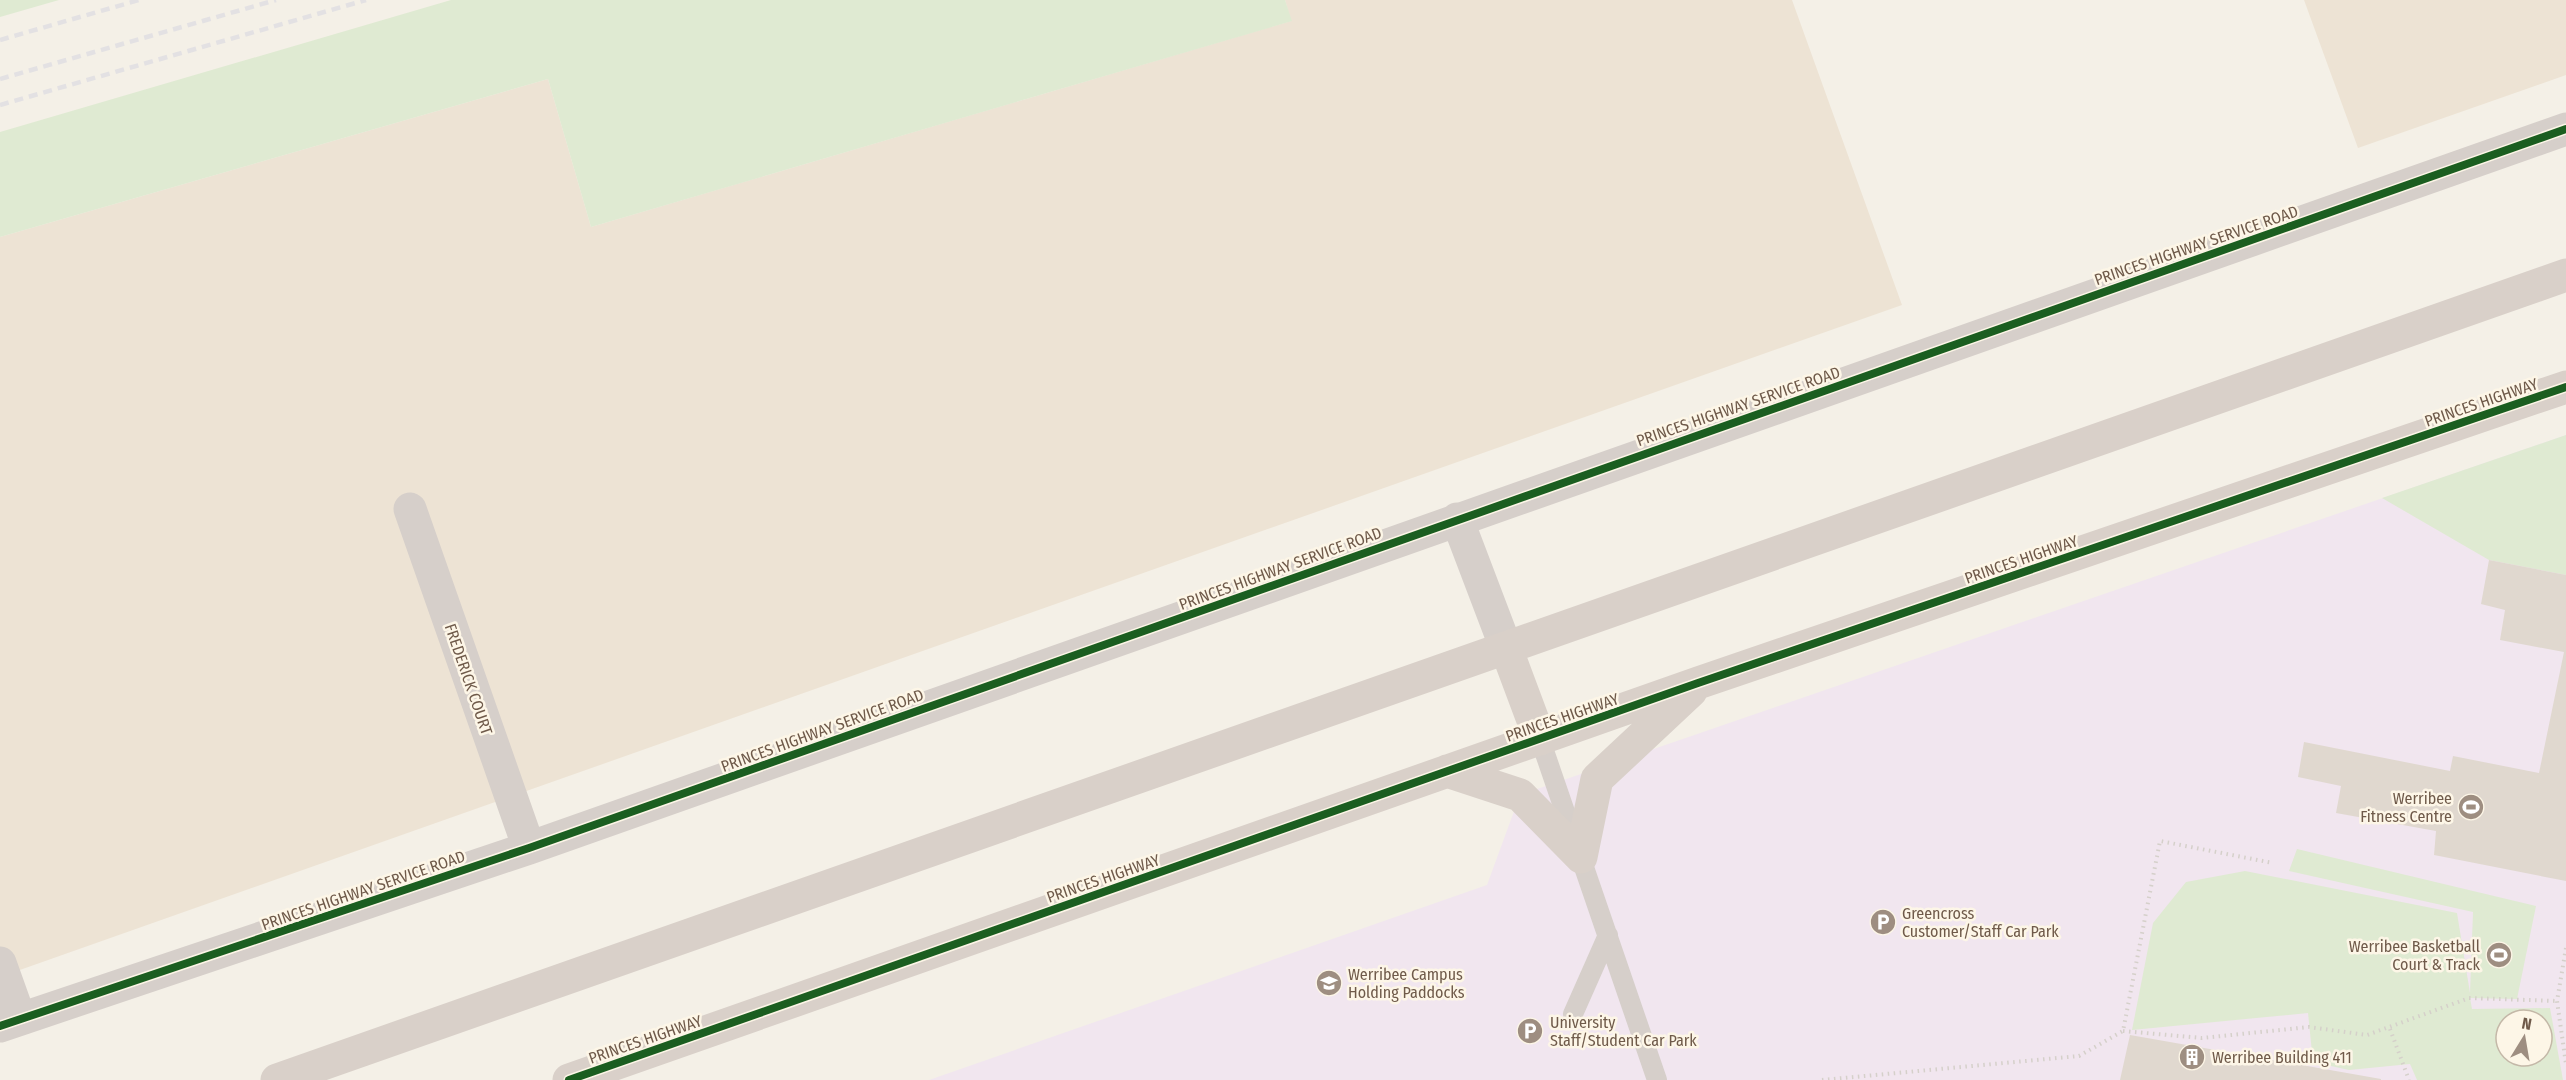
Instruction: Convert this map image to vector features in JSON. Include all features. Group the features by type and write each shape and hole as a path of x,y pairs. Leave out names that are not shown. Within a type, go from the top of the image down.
{"highway":[{"path":"277,1080 2566,275"},
{"name":"PRINCES HIGHWAY","path":"569,1080 1447,771 2566,387"},
{"path":"1506,648 1540,739"},
{"path":"1581,857 1598,779 1698,684"},
{"path":"1447,771 1520,795 1581,857"}],"street":[{"name":"PRINCES HIGHWAY SERVICE ROAD","path":"10,1022 529,848 2566,129"},
{"name":"FREDERICK COURT","path":"410,509 529,848"},
{"path":"1457,519 1506,648"},
{"path":"0,963 10,1022"}],"lane":[{"path":"1540,739 1657,1080"},
{"path":"1573,1014 1608,935"}],"path":[{"path":"2123,1031 2160,842 2273,863"},
{"path":"2566,948 2557,1000 2566,1064"},
{"path":"1822,1080 2079,1056 2123,1031 2202,1038 2309,1027 2367,1035 2390,1029 2469,998 2557,1000"},
{"path":"2390,1029 2409,1080"}],"shaded area":[{"path":"1285,0 1792,0 1902,305 0,977 0,237 548,79 591,227 1291,21"},
{"path":"2304,0 2566,0 2566,75 2358,148"},
{"path":"2566,435 2566,1080 929,1080 1487,885 1520,795"}],"green space":[{"path":"0,0 59,0 0,17"},
{"path":"451,0 1285,0 1292,21 591,227 548,79 0,237 0,132"},
{"path":"2566,435 2566,575 2489,560 2382,498"},
{"path":"2297,849 2536,906 2517,999 2470,998 2472,1009 2494,1009 2494,1068 2554,1068 2554,1030 2563,1080 2417,1080 2410,1064 2349,1070 2313,1062 2308,1013 2132,1030 2153,923 2186,882 2245,871 2457,913 2470,993 2473,912 2289,871"}],"building":[{"path":"2489,560 2566,575 2566,881 2434,855 2436,831 2336,813 2341,786 2298,777 2304,742 2450,771 2453,756 2539,773 2564,652 2500,640 2505,610 2481,604"},
{"name":"Werribee Building 411","path":"2130,1035 2381,1079 2381,1080 2120,1080"}],"railway":[{"path":"0,40 139,0"},
{"path":"0,79 276,0"},
{"path":"0,105 366,0"}],"cycle path":[{"path":"0,1026 529,848 2566,129"},
{"path":"569,1080 1698,683 2566,387"}],"place":[{"name":"Werribee Fitness Centre","path":"2471,807"},
{"name":"Greencross Customer/Staff Car Park","path":"1883,922"},
{"name":"Werribee Basketball Court & Track","path":"2499,955"},
{"name":"Werribee Campus Holding Paddocks","path":"1329,983"},
{"name":"University Staff/Student Car Park","path":"1530,1031"},
{"name":"Werribee Building 411","path":"2192,1057"}]}
